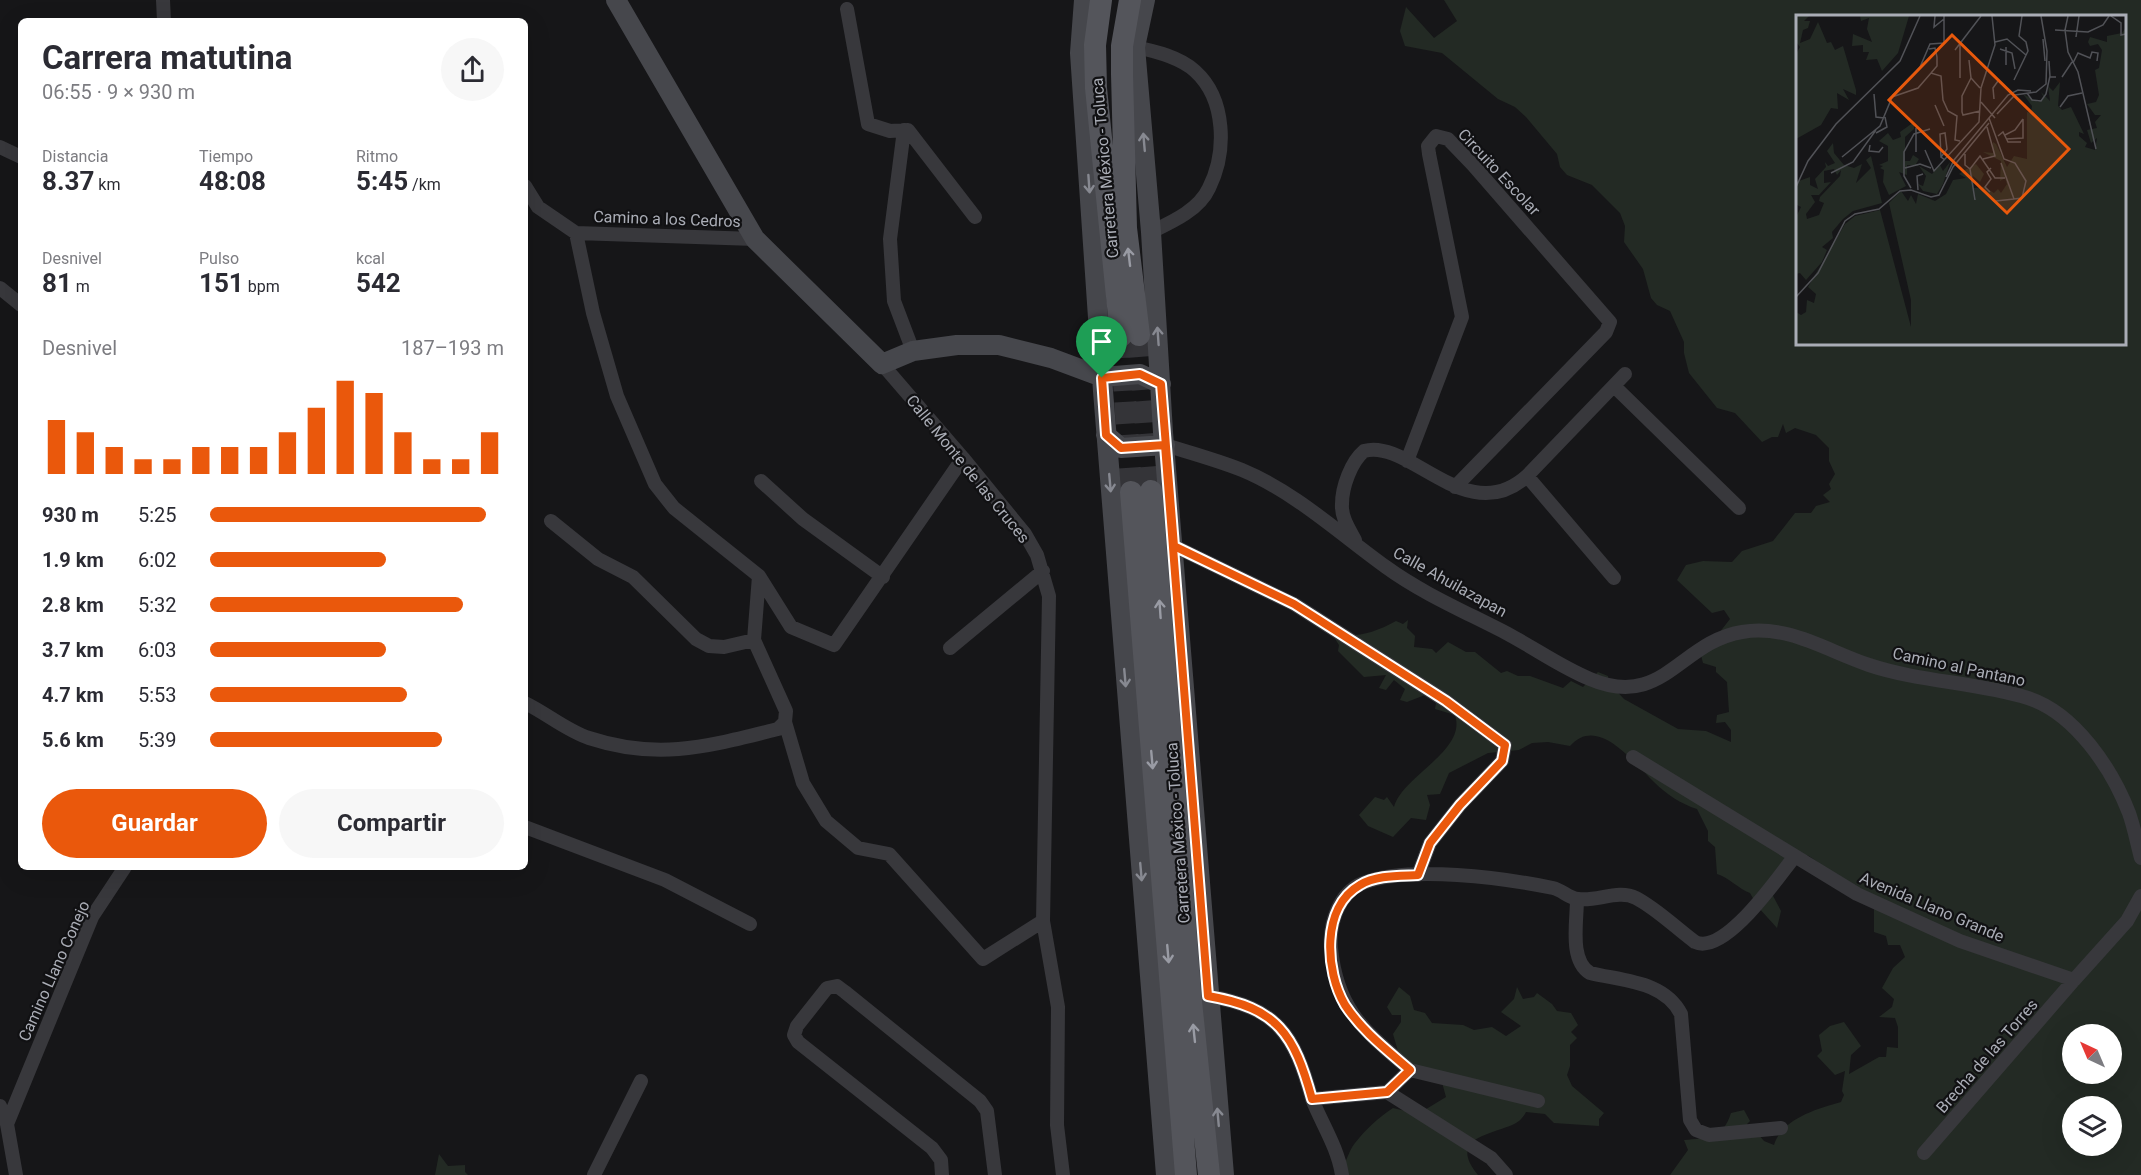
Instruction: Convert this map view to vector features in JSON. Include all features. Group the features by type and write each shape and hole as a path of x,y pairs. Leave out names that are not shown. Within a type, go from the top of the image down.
{"main road":[{"name":"Carretera México - Toluca","path":"1101,0 1095,45 1096,88 1130,336 1122,86 1122,46 1130,0"},
{"name":"Carretera México - Toluca","path":"1186,1175 1141,492 1209,1175"}],"street":[{"name":"Calle Monte de las Cruces","path":"616,0 755,239 882,364 1025,534 1043,572 1049,596 1050,619 1043,921 1058,1007 1057,1125 1063,1175"},
{"path":"1084,0 1080,53 1102,378 1166,1175"},
{"path":"1145,0 1136,47 1165,445 1224,1175"},
{"path":"847,9 868,124 890,131 908,130 975,218"},
{"path":"1136,47 1159,52 1195,71 1218,106 1222,130 1216,167 1209,189 1184,214 1151,232"},
{"path":"903,130 890,239 894,301 913,351"},
{"name":"Circuito Escolar","path":"1407,461 1462,317 1429,154 1431,141 1436,136 1441,136 1448,139 1473,165 1610,322 1606,332 1455,486"},
{"path":"0,147 18,155"},
{"name":"Camino a los Cedros","path":"528,191 538,207 576,233 755,239"},
{"path":"576,233 593,313 617,396 655,484 674,508 759,576 791,627 834,645 963,458"},
{"path":"0,288 18,303"},
{"path":"882,364 913,351 957,345 999,345 1051,357 1102,378 1140,374 1161,384"},
{"path":"1356,542 1345,519 1342,504 1353,464 1364,451 1370,449 1407,461 1455,486 1500,494 1514,488 1527,476 1626,374"},
{"path":"1614,386 1739,508"},
{"path":"1106,435 1121,448 1165,445"},
{"name":"Calle Ahuilazapan","path":"1165,445 1218,461 1258,478 1356,542 1386,567 1420,588 1570,670 1615,688 1630,688 1657,679 1708,643 1723,636"},
{"path":"1527,476 1614,578"},
{"path":"761,481 802,519 883,577"},
{"path":"551,521 598,559 633,577 696,639 709,646 724,647 754,640"},
{"path":"1174,546 1294,604 1446,701 1505,745 1502,761 1460,805 1430,843 1418,875"},
{"path":"950,648 1043,572"},
{"path":"759,576 754,640 786,711 785,722 803,783 826,821 858,848 889,854 983,959 1043,921"},
{"name":"Camino al Pantano","path":"1723,636 1759,630 1785,633 1868,665 1903,675 2030,699 2054,712 2095,752 2129,813 2141,858"},
{"path":"528,705 588,738 655,752 703,747 778,729 785,722"},
{"name":"Avenida Llano Grande","path":"1633,757 1857,894 1960,941 2074,980"},
{"path":"528,827 665,880 750,924"},
{"path":"1538,1101 1410,1070 1365,1029 1344,1003 1335,976 1330,932 1344,900 1362,883 1388,877 1418,875 1501,879 1557,889 1577,899 1623,895 1636,898 1695,942 1706,944 1716,941 1738,925 1795,856"},
{"name":"Camino Llano Conejo","path":"7,1124 92,917 123,870"},
{"path":"2074,980 2127,921 2141,896"},
{"path":"1577,899 1577,956 1583,969 1590,973 1663,991 1674,1001 1681,1014 1690,1120 1696,1130 1709,1136 1781,1128"},
{"name":"Brecha de las Torres","path":"1924,1153 2074,980"},
{"path":"942,1175 940,1160 932,1148 798,1042 794,1035 797,1026 827,988 837,986 980,1101 987,1111 995,1175"},
{"path":"1208,996 1244,1004 1281,1028 1302,1062 1312,1099 1322,1126 1336,1150 1342,1175"},
{"path":"1387,1092 1410,1070"},
{"path":"594,1175 641,1081"},
{"path":"1312,1099 1387,1092 1491,1158 1506,1175"},
{"path":"0,1106 7,1124 16,1175"}],"shaded area":[{"path":"1444,0 2141,0 2141,1175 1670,1175 1688,1150 1684,1140 1713,1136 1724,1128 1731,1113 1744,1110 1750,1121 1747,1124 1748,1135 1758,1134 1764,1141 1774,1145 1784,1128 1801,1116 1841,1102 1844,1095 1842,1091 1845,1071 1835,1075 1817,1056 1822,1051 1819,1035 1830,1026 1844,1022 1861,1046 1851,1055 1849,1074 1879,1057 1886,1057 1887,1047 1898,1048 1898,1027 1895,1018 1879,1017 1892,1007 1894,999 1882,988 1893,968 1905,957 1900,945 1888,945 1886,936 1874,932 1874,903 1809,856 1802,854 1772,894 1781,911 1777,928 1758,907 1750,893 1717,874 1715,847 1708,841 1708,831 1697,809 1664,791 1615,745 1604,738 1592,735 1581,738 1570,746 1548,742 1532,743 1519,750 1488,753 1449,773 1440,794 1427,795 1430,805 1426,820 1411,818 1393,837 1368,826 1359,815 1375,797 1384,800 1387,797 1394,807 1409,784 1452,740 1456,728 1455,715 1435,709 1436,703 1425,695 1407,702 1400,700 1405,689 1394,680 1386,690 1379,688 1386,675 1364,677 1338,651 1339,645 1332,634 1365,634 1396,621 1403,624 1408,620 1407,628 1415,636 1414,647 1432,649 1436,653 1448,642 1466,652 1475,652 1501,673 1507,671 1518,676 1530,676 1563,688 1571,681 1583,687 1598,672 1608,676 1608,682 1624,699 1678,729 1706,731 1731,742 1731,730 1725,722 1716,723 1717,715 1729,712 1727,682 1716,672 1716,667 1703,663 1698,644 1719,633 1730,619 1724,610 1712,613 1677,580 1686,565 1703,561 1732,562 1742,551 1773,541 1795,513 1811,513 1816,506 1830,502 1823,495 1831,489 1829,484 1835,474 1829,461 1829,448 1816,435 1795,428 1786,433 1783,424 1778,437 1762,442 1735,413 1717,408 1689,373 1684,342 1670,311 1657,305 1651,298 1643,269 1624,242 1625,226 1620,213 1592,185 1567,175 1560,167 1557,154 1515,107 1498,99 1442,53 1405,46 1400,31 1406,7 1434,38 1457,21"},
{"path":"1399,987 1410,996 1414,1010 1425,1013 1432,1023 1463,1025 1474,1030 1492,1027 1506,1036 1521,1026 1501,1012 1514,999 1517,987 1523,999 1534,997 1537,993 1552,1004 1557,1011 1571,1013 1578,1025 1571,1032 1577,1038 1570,1045 1570,1066 1567,1075 1572,1086 1604,1113 1599,1119 1599,1126 1554,1123 1545,1114 1526,1112 1516,1123 1486,1134 1470,1145 1467,1152 1478,1175 1336,1175 1355,1143 1368,1128 1393,1108 1418,1114 1446,1097 1440,1075 1412,1066 1400,1058 1393,1034 1401,1022 1401,1015 1392,1015 1387,1007"},
{"path":"439,1154 448,1166 465,1165 465,1172 468,1175 435,1175"}],"tunnel":[{"path":"1139,335 1151,491"},
{"path":"1121,336 1131,492"}],"route":[{"path":"1102,378 1106,435 1121,448 1142,449 1165,445 1208,996 1230,999 1244,1004 1269,1017 1281,1028 1292,1042 1302,1062 1312,1099 1387,1092 1410,1070 1365,1029 1344,1003 1333,969 1330,932 1337,910 1351,891 1362,883 1388,877 1418,875 1430,843 1460,805 1502,761 1505,745 1446,701 1294,604 1229,570 1174,546 1165,445 1163,432 1161,384 1140,374 1130,373 1102,378"}]}
